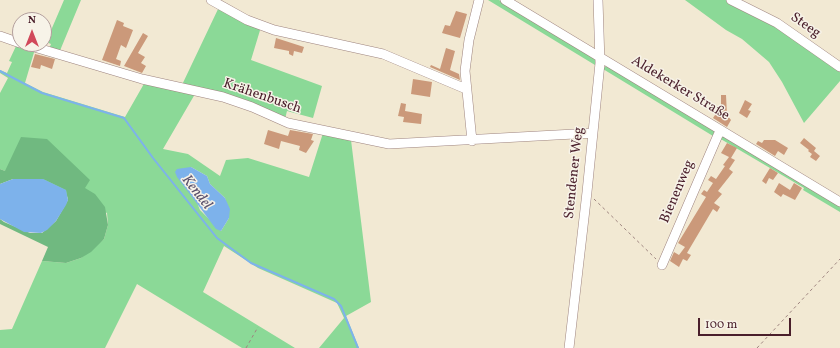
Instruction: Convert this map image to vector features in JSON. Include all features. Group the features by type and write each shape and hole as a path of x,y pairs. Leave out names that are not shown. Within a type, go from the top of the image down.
{"street":[{"path":"211,0 247,20 274,30 383,54 466,89"},
{"path":"472,141 464,71 469,40 479,0"},
{"name":"Aldekerker Straße","path":"505,0 840,202"},
{"name":"Stendener Weg","path":"569,348 587,192 600,57 598,0"},
{"name":"Steeg","path":"732,0 777,23 840,67"},
{"path":"0,36 12,40"},
{"name":"Krähenbusch","path":"51,52 142,79 223,97 252,107 288,123 389,144 472,141 593,133"},
{"name":"Bienenweg","path":"662,265 721,131"}],"path":[{"path":"587,192 662,265"},
{"path":"757,348 840,259"},
{"path":"246,348 258,327"}],"green space":[{"path":"64,0 81,0 59,53 52,50 52,28"},
{"path":"488,0 499,0 592,56 595,60 595,65"},
{"path":"685,0 726,0 779,28 840,71 840,81 804,123 782,82 769,62 742,39 726,30"},
{"path":"219,7 261,27 251,60 322,86 313,118 287,111 285,119 181,87"},
{"path":"13,52 34,52 25,83 43,92 125,117 145,82 195,94 163,149 188,154 220,176 226,160 248,158 309,177 323,133 351,140 371,302 346,316 359,348 319,348 344,318 337,303 258,268 224,246 203,292 295,348 242,348 137,284 105,348 0,348 0,330 12,329 42,261 66,263 81,258 104,239 108,225 107,213 0,169 0,93 8,78 0,73 0,70 7,73 12,62 9,61","holes":["191,167 207,176 210,184 225,198 229,218 221,231 200,210"]},
{"path":"607,65 714,129 714,136 660,260 713,136 603,69"},
{"path":"724,135 840,205 840,212 803,190 804,188 719,138"},
{"path":"21,137 47,139 90,180 85,188 95,194 105,207 108,225 104,239 91,252 81,258 66,263 42,261 48,247 0,224 0,219 30,233 42,233 56,221 68,200 66,190 43,179 13,179 0,184 0,169 5,171"}],"water":[{"path":"191,167 207,176 210,184 225,198 230,209 229,218 221,231 216,229 177,177 175,172 177,169"},
{"path":"13,179 43,179 66,190 68,200 66,205 56,221 47,230 41,233 24,232 0,219 0,184"}],"building":[{"path":"456,11 467,14 460,38 442,33 445,25 450,26"},
{"path":"117,20 124,23 123,26 133,30 126,48 121,45 116,59 121,61 120,66 102,60"},
{"path":"143,33 148,36 138,53 145,57 141,63 146,66 142,73 124,66"},
{"path":"276,38 304,47 302,53 294,51 293,56 289,54 289,51 274,48"},
{"path":"446,48 455,51 450,70 459,74 460,80 430,67 431,65 440,69"},
{"path":"35,54 55,59 52,69 41,65 40,69 31,67"},
{"path":"413,79 432,82 430,97 411,94"},
{"path":"721,95 726,95 727,115 731,120 727,127 713,118 717,112 721,114"},
{"path":"745,100 752,104 748,110 751,111 747,118 739,113"},
{"path":"401,103 406,104 405,111 422,114 421,124 403,122 404,117 398,116"},
{"path":"268,130 288,136 290,130 313,134 311,140 314,141 306,153 299,150 300,146 281,141 279,149 264,144"},
{"path":"804,138 816,148 814,151 820,156 816,161 810,157 812,154 808,151 809,150 800,143"},
{"path":"764,140 775,140 788,148 784,155 778,151 775,156 756,144 758,141 762,143"},
{"path":"727,143 737,148 731,158 735,160 729,169 733,172 718,191 722,194 714,203 720,207 717,212 713,209 687,253 691,255 687,261 683,259 679,267 670,261 674,252 679,255 685,247 678,243 706,197 701,194 704,190 707,192 713,183 708,180 711,176 716,179 725,166 723,165 729,157 721,153"},
{"path":"770,168 778,173 773,180 769,178 766,184 762,181"},
{"path":"779,183 790,190 794,183 802,188 795,200 783,194 781,197 774,192"}],"waterway":[{"name":"Kendel","path":"0,71 42,93 124,118 153,158 217,238 251,263 334,299 341,306 358,348"}]}
